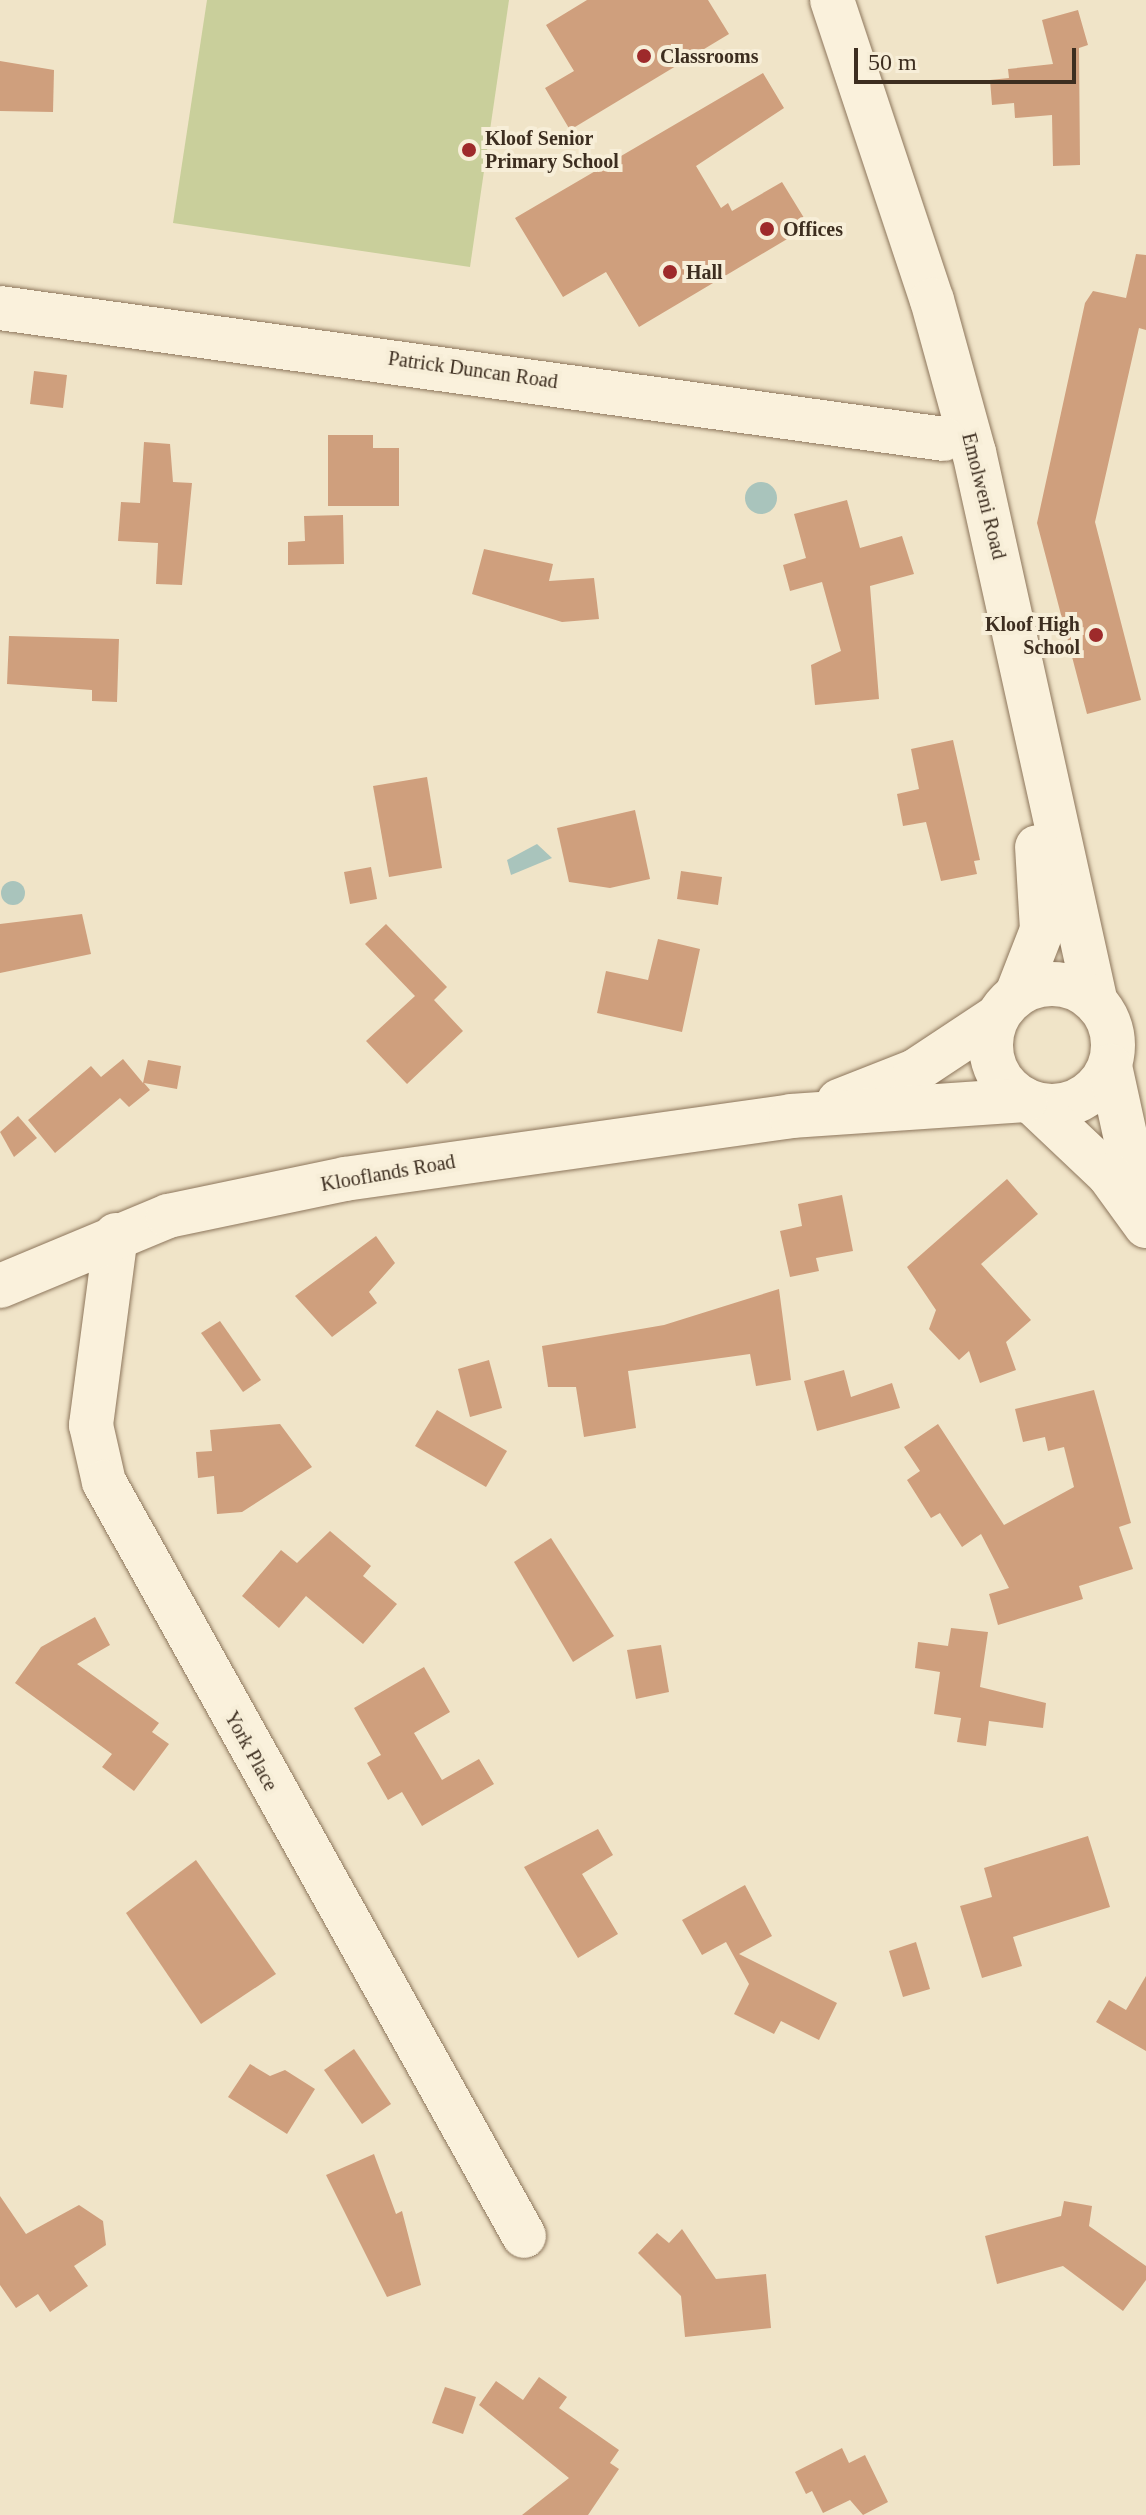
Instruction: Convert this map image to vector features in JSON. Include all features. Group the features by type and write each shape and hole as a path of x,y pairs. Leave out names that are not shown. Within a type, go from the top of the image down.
{"street":[{"name":"Emolweni Road","path":"808,0 933,397 1009,698 1044,885 1042,930 1006,1006"},
{"name":"Emolweni Road","path":"832,0 970,437 1034,700 1096,1003"},
{"name":"Patrick Duncan Road","path":"0,308 944,439"},
{"path":"854,427 903,416 933,397"},
{"path":"1050,984 1096,1003 1113,1039 1110,1066 1146,1224 1101,1166 1030,1102 992,1061 1006,1006 1050,984"},
{"name":"Klooflands Road","path":"791,1116 890,1084 1006,1006"},
{"path":"1030,1102 1071,1103 1110,1066"},
{"name":"Klooflands Road","path":"0,1286 116,1235 221,1203 345,1179 791,1116 1030,1102"},
{"name":"York Place","path":"116,1235 91,1425 104,1482 524,2236"}],"green space":[{"path":"207,0 509,0 470,267 173,223"}],"water":[{"path":"761,482 772,487 777,498 772,509 761,514 750,509 745,498 750,487"},
{"path":"537,844 552,858 511,875 507,860"},
{"path":"13,881 21,885 25,893 21,901 13,905 5,901 1,893 5,885"}],"building":[{"path":"587,0 708,0 729,34 570,130 545,88 574,71 546,25"},
{"path":"1078,10 1088,45 1079,48 1080,165 1053,166 1052,115 1015,118 1014,103 992,105 990,80 1009,78 1008,69 1053,64 1042,20"},
{"path":"0,61 54,70 53,112 0,111"},
{"path":"763,73 784,108 696,166 721,208 728,203 732,211 782,182 809,226 639,327 606,272 563,297 515,218"},
{"path":"1136,254 1146,255 1146,330 1139,328 1095,522 1141,700 1087,714 1037,523 1085,303 1093,291 1126,298"},
{"path":"34,371 67,375 63,408 30,404"},
{"path":"328,435 373,435 373,448 399,448 399,506 328,506"},
{"path":"144,442 170,444 173,482 192,483 182,585 156,584 158,543 118,541 121,502 140,503"},
{"path":"847,500 860,548 902,536 914,574 870,586 879,699 815,705 811,665 841,651 822,582 790,591 783,565 806,558 794,514"},
{"path":"343,515 344,564 288,565 288,542 305,541 304,516"},
{"path":"484,549 553,564 549,581 594,578 599,619 562,622 472,594"},
{"path":"9,636 119,639 117,702 92,701 92,690 7,684"},
{"path":"953,740 980,860 974,861 977,874 941,881 926,822 903,826 897,794 919,789 911,749"},
{"path":"427,777 442,868 389,877 373,786"},
{"path":"635,810 650,879 610,888 569,882 557,828"},
{"path":"371,867 377,899 350,904 344,872"},
{"path":"681,871 722,877 718,905 677,899"},
{"path":"82,914 91,954 0,973 0,924"},
{"path":"386,924 447,987 434,1000 463,1031 407,1084 366,1041 415,996 365,944"},
{"path":"658,939 700,949 682,1032 597,1013 606,971 648,980"},
{"path":"123,1059 143,1083 148,1060 181,1066 177,1089 144,1083 150,1090 129,1107 120,1098 55,1153 28,1120 91,1066 101,1077"},
{"path":"18,1116 37,1138 14,1157 0,1132"},
{"path":"1007,1179 1038,1214 981,1264 1031,1320 1006,1342 1016,1370 980,1383 969,1351 959,1360 929,1329 936,1310 907,1267"},
{"path":"842,1195 853,1251 816,1258 819,1271 790,1277 780,1231 802,1226 798,1204"},
{"path":"376,1236 395,1263 369,1292 377,1303 332,1337 295,1296"},
{"path":"779,1289 791,1380 756,1386 750,1354 628,1371 636,1428 584,1437 576,1387 548,1387 542,1346 664,1325"},
{"path":"220,1321 261,1380 243,1392 201,1333"},
{"path":"489,1360 502,1408 470,1417 458,1369"},
{"path":"844,1370 851,1397 892,1383 900,1408 817,1431 804,1381"},
{"path":"1094,1390 1131,1523 1119,1527 1133,1569 1079,1586 1083,1599 998,1625 989,1594 1009,1588 981,1534 962,1547 940,1513 931,1518 907,1480 920,1471 904,1447 938,1424 1004,1525 1074,1487 1064,1447 1048,1451 1045,1437 1023,1442 1015,1409"},
{"path":"437,1410 507,1451 486,1487 415,1446"},
{"path":"280,1424 312,1467 242,1512 217,1514 214,1476 198,1478 196,1452 212,1451 210,1430"},
{"path":"330,1531 371,1566 363,1576 397,1604 363,1644 306,1596 279,1628 242,1596 281,1550 297,1563"},
{"path":"551,1538 614,1636 573,1662 514,1562"},
{"path":"95,1617 110,1645 77,1664 159,1723 152,1732 169,1744 134,1791 102,1767 112,1754 15,1683 41,1647"},
{"path":"951,1628 988,1632 980,1687 1046,1703 1043,1728 989,1721 986,1746 957,1742 961,1718 934,1714 940,1672 915,1668 918,1642 948,1646"},
{"path":"661,1645 669,1692 636,1699 627,1650"},
{"path":"424,1667 450,1712 414,1733 442,1780 479,1759 494,1784 422,1826 402,1792 388,1800 367,1763 381,1755 354,1708"},
{"path":"598,1829 613,1855 582,1874 618,1934 578,1958 524,1867"},
{"path":"1088,1836 1110,1907 1013,1937 1022,1966 982,1978 960,1906 992,1897 984,1868"},
{"path":"196,1860 276,1974 201,2024 126,1913"},
{"path":"745,1885 772,1936 739,1954 837,2003 819,2040 781,2021 774,2034 734,2014 749,1984 726,1942 702,1955 682,1920"},
{"path":"916,1942 930,1989 903,1997 889,1951"},
{"path":"1146,1976 1146,2051 1096,2022 1109,2000 1126,2010"},
{"path":"354,2049 391,2104 362,2124 324,2070"},
{"path":"250,2064 270,2076 285,2070 315,2089 287,2134 228,2097"},
{"path":"374,2154 396,2214 402,2211 421,2285 387,2297 326,2175"},
{"path":"0,2196 26,2234 79,2205 103,2221 106,2245 74,2266 88,2286 50,2312 38,2294 16,2308 0,2285"},
{"path":"1064,2201 1092,2206 1089,2226 1146,2266 1146,2280 1123,2311 1063,2266 997,2284 985,2236 1061,2216"},
{"path":"682,2229 716,2279 766,2274 771,2328 685,2337 681,2296 638,2253 657,2233 669,2243"},
{"path":"539,2377 567,2397 559,2408 619,2450 610,2463 619,2469 588,2515 522,2515 569,2478 479,2405 496,2381 523,2400"},
{"path":"445,2387 476,2397 463,2434 432,2423"},
{"path":"842,2448 849,2463 865,2455 888,2502 863,2515 850,2500 823,2513 812,2491 806,2494 795,2472"}],"place":[{"name":"Classrooms","path":"644,56"},
{"name":"Kloof Senior Primary School","path":"469,150"},
{"name":"Offices","path":"767,229"},
{"name":"Hall","path":"670,272"},
{"name":"Kloof High School","path":"1096,635"}]}
